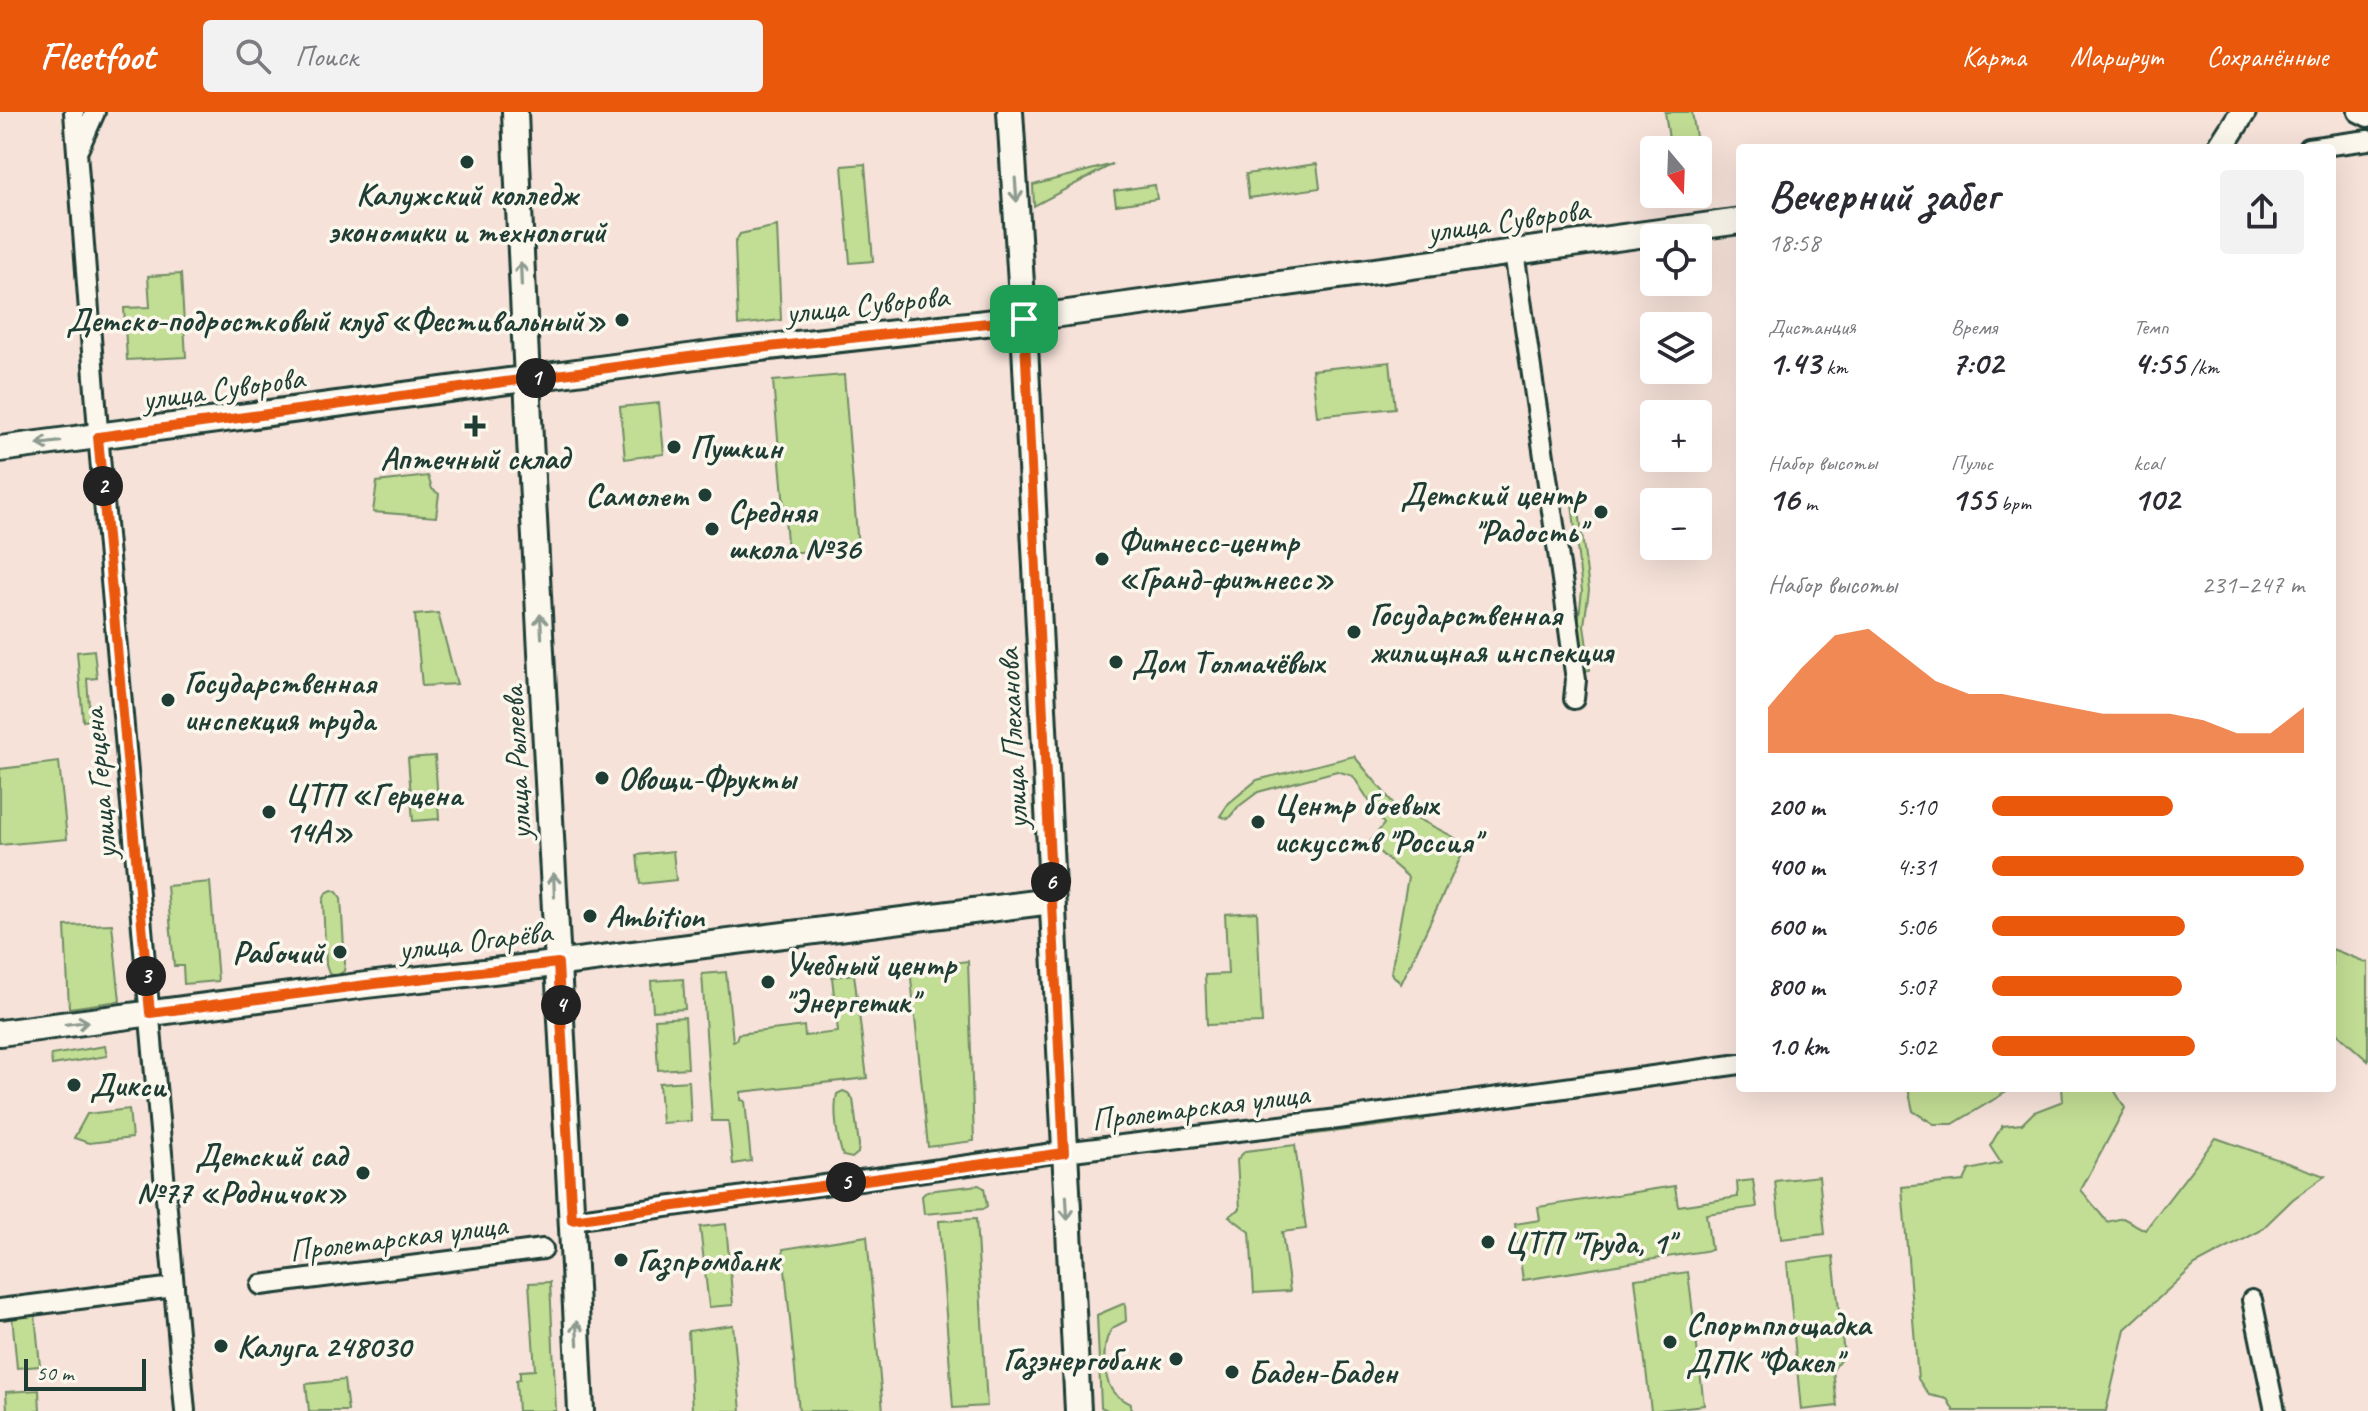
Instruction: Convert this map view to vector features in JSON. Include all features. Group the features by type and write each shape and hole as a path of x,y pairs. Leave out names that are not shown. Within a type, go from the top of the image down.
{"street":[{"name":"улица Герцена","path":"74,112 98,437 185,1411"},
{"name":"улица Герцена","path":"78,150 95,112"},
{"name":"улица Рылеева","path":"515,112 526,380 581,1411"},
{"name":"улица Плеханова","path":"1010,112 1024,319 1078,1411"},
{"path":"2223,144 2243,112"},
{"path":"2358,112 2368,117"},
{"path":"2336,144 2368,140"},
{"name":"улица Суворова","path":"0,449 733,351 1024,319 1736,222"},
{"path":"1514,252 1576,680 1574,699"},
{"name":"улица Огарёва","path":"0,1033 1052,901"},
{"name":"Пролетарская улица","path":"572,1220 1736,1065"},
{"name":"Пролетарская улица","path":"261,1285 543,1249"},
{"path":"0,1309 174,1287"},
{"path":"2252,1300 2275,1411"}],"green space":[{"path":"1665,112 1692,112 1696,136 1669,136"},
{"path":"865,164 873,261 850,263 842,166"},
{"path":"1113,164 1034,206 1033,185"},
{"path":"1317,164 1320,188 1249,198 1246,174"},
{"path":"1155,185 1157,199 1116,205 1114,191"},
{"path":"777,226 781,320 738,325 735,243 740,234"},
{"path":"181,274 186,357 127,360 124,308 150,307 148,276"},
{"path":"1390,362 1395,408 1317,416 1312,370"},
{"path":"844,375 858,547 788,553 773,381"},
{"path":"659,403 664,454 625,459 620,407"},
{"path":"428,476 432,489 439,494 436,517 373,512 377,482"},
{"path":"1571,494 1577,494 1589,590 1584,625 1590,670 1583,671 1578,625 1582,591"},
{"path":"438,613 457,684 422,686 415,615"},
{"path":"94,650 97,678 87,679 90,720 83,721 77,652"},
{"path":"435,756 439,819 413,821 408,758"},
{"path":"1354,756 1397,808 1466,846 1401,984 1391,973 1408,877 1369,843 1384,824 1353,776 1337,771 1258,792 1228,819 1220,816 1229,803 1257,780"},
{"path":"59,762 67,839 0,845 0,769"},
{"path":"673,851 676,880 640,884 637,855"},
{"path":"210,882 218,981 184,984 183,966 174,966 167,886"},
{"path":"332,890 341,898 345,964 344,971 337,976 329,974 326,965 323,901 326,893"},
{"path":"1257,912 1262,1023 1207,1025 1205,975 1228,974 1225,914"},
{"path":"112,924 120,1001 69,1008 65,926"},
{"path":"2336,951 2368,963 2368,1061 2336,1033"},
{"path":"968,961 974,1141 928,1147 910,968"},
{"path":"726,972 733,1041 738,1034 804,1026 805,1036 838,1032 832,977 854,974 867,1078 741,1092 741,1100 745,1101 751,1161 733,1164 728,1121 712,1121 702,974"},
{"path":"683,979 685,1009 653,1011 651,981"},
{"path":"685,1017 688,1068 658,1070 655,1019"},
{"path":"105,1046 107,1056 52,1065 51,1055"},
{"path":"689,1081 691,1121 662,1123 659,1083"},
{"path":"843,1091 853,1099 859,1145 858,1153 852,1158 843,1156 836,1125 837,1094"},
{"path":"1909,1092 2006,1092 1953,1124 1934,1124 1913,1111"},
{"path":"2062,1092 2115,1092 2125,1108 2081,1190 2107,1222 2123,1218 2145,1230 2216,1138 2325,1176 2293,1199 2260,1231 2195,1265 2125,1329 2106,1411 1954,1411 1947,1399 1929,1395 1918,1379 1902,1187 1964,1181 1969,1170 2001,1163 1990,1146 2002,1126 2022,1124 2034,1112 2063,1101"},
{"path":"129,1109 132,1138 89,1143 74,1138 87,1114"},
{"path":"1413,1116 1425,1120 1301,1136 1300,1132"},
{"path":"1295,1145 1306,1229 1282,1232 1290,1291 1254,1293 1250,1232 1229,1216 1240,1209 1237,1160 1245,1151"},
{"path":"1819,1176 1825,1234 1781,1239 1775,1181"},
{"path":"1753,1180 1757,1207 1706,1214 1711,1250 1523,1280 1515,1224 1540,1220 1538,1207 1675,1186 1678,1206 1738,1197 1737,1182"},
{"path":"979,1185 984,1188 987,1206 983,1209 924,1214 922,1196 927,1191"},
{"path":"976,1219 987,1406 953,1408 939,1221"},
{"path":"726,1224 733,1305 709,1307 700,1227"},
{"path":"867,1236 883,1411 799,1411 783,1249"},
{"path":"1833,1256 1844,1355 1833,1370 1837,1406 1801,1410 1787,1262"},
{"name":"Спортплощадка ДПК \"Факел\"","path":"1688,1272 1704,1405 1651,1411 1635,1279"},
{"path":"550,1282 556,1411 518,1411 516,1380 520,1379 520,1371 535,1370 529,1283"},
{"path":"1125,1303 1126,1321 1109,1333 1104,1360 1111,1388 1131,1404 1131,1411 1109,1411 1101,1407 1097,1315"},
{"path":"35,1314 40,1366 17,1368 12,1316"},
{"path":"733,1325 741,1411 692,1411 688,1331"},
{"path":"344,1380 348,1411 309,1411 306,1384"},
{"path":"39,1390 40,1411 7,1411 6,1392"}],"place":[{"name":"Калужский колледж экономики и технологий","path":"467,162"},
{"name":"Детско-подростковый клуб «Фестивальный»","path":"622,320"},
{"name":"Аптечный склад","path":"475,426"},
{"name":"Пушкин","path":"674,447"},
{"name":"Самолет","path":"705,495"},
{"name":"Детский центр \"Радость\"","path":"1601,512"},
{"name":"Средняя школа №36","path":"712,529"},
{"name":"Фитнесс-центр «Гранд-фитнесс»","path":"1102,559"},
{"name":"Государственная жилищная инспекция","path":"1354,632"},
{"name":"Дом Толмачёвых","path":"1116,662"},
{"name":"Государственная инспекция труда","path":"168,700"},
{"name":"Овощи-Фрукты","path":"602,778"},
{"name":"ЦТП «Герцена 14А»","path":"269,812"},
{"name":"Центр боевых искусств \"Россия\"","path":"1258,822"},
{"name":"Ambition","path":"590,916"},
{"name":"Рабочий","path":"340,952"},
{"name":"Учебный центр \"Энергетик\"","path":"768,982"},
{"name":"Дикси","path":"74,1085"},
{"name":"Детский сад №77 «Родничок»","path":"363,1173"},
{"name":"ЦТП \"Труда, 1\"","path":"1488,1242"},
{"name":"Газпромбанк","path":"621,1260"},
{"name":"Спортплощадка ДПК \"Факел\"","path":"1670,1342"},
{"name":"Калуга 248030","path":"221,1346"},
{"name":"Газэнергобанк","path":"1176,1359"},
{"name":"Баден-Баден","path":"1232,1372"}],"route":[{"path":"1024,319 1064,1153 572,1220 558,963 150,1013 98,437 733,351 1024,319"}]}
